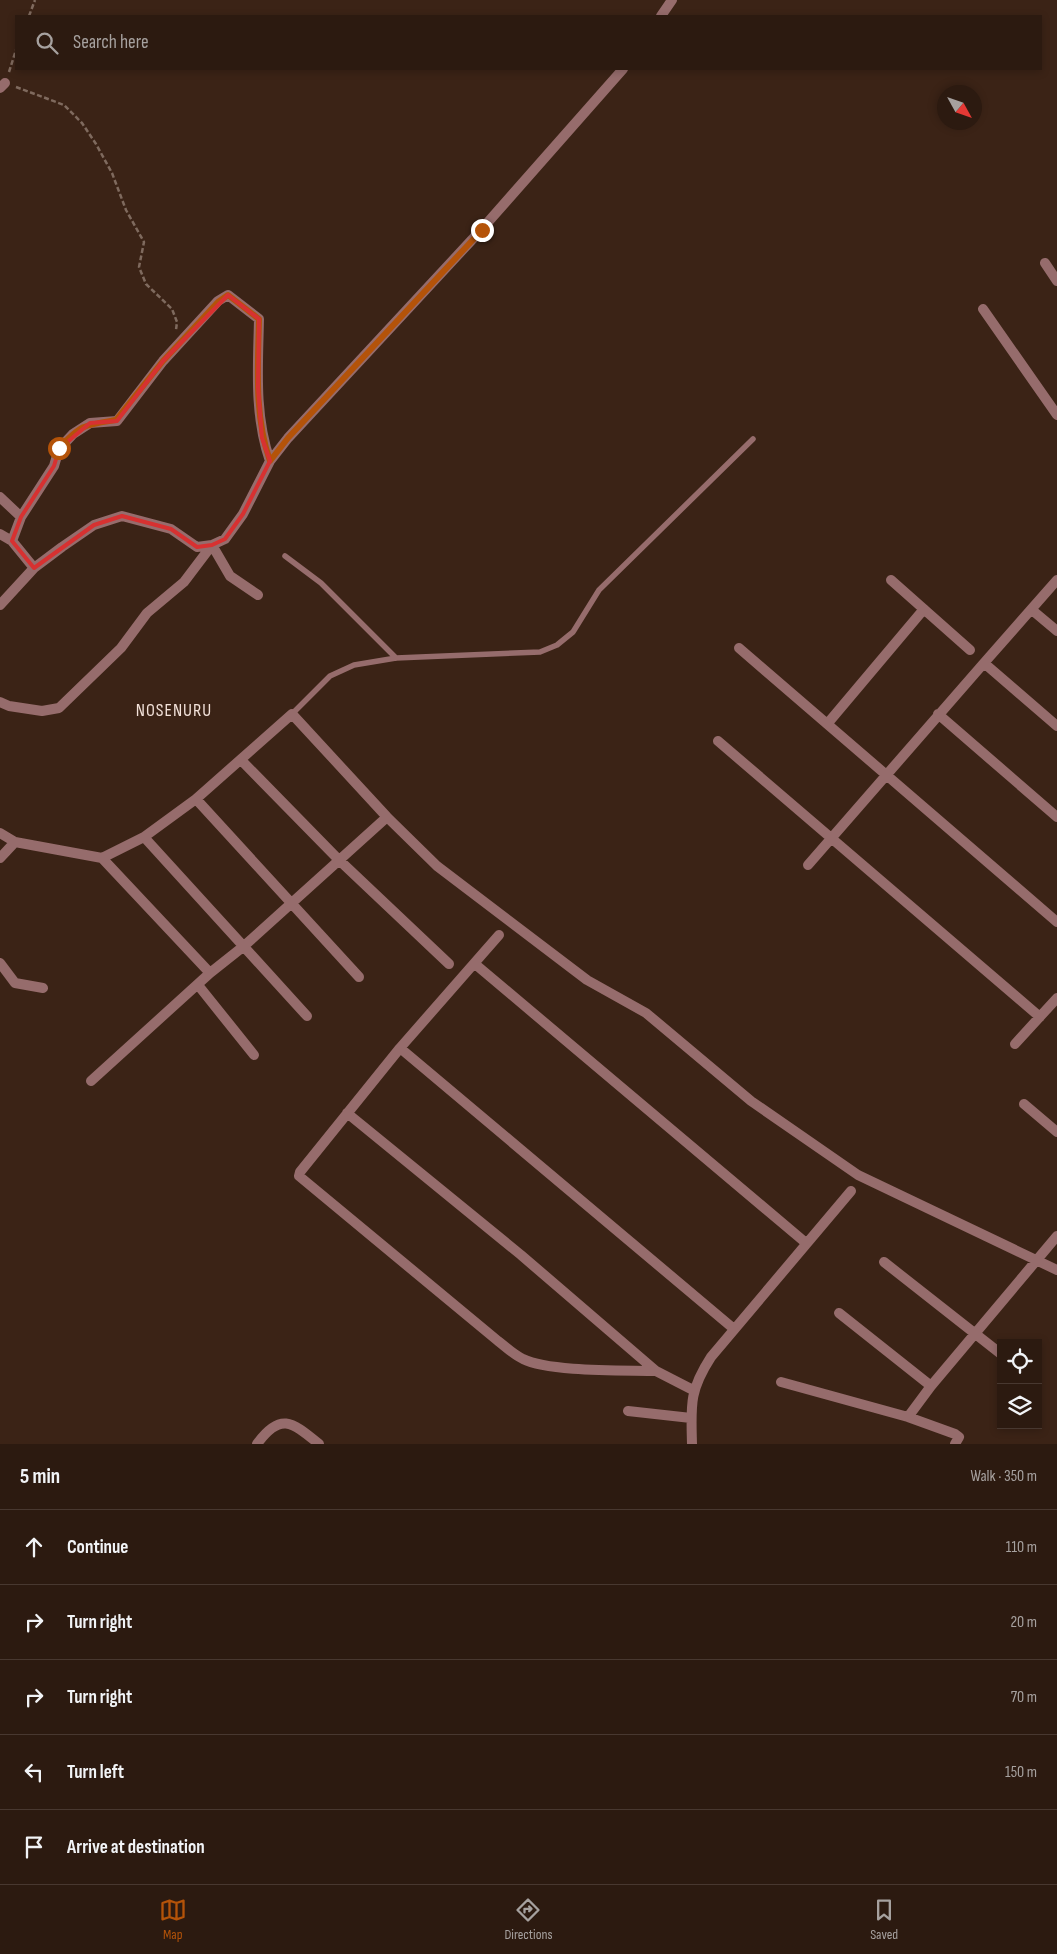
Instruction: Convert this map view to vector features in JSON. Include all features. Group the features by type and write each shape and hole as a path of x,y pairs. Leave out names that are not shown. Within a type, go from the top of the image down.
{"street":[{"path":"662,15 672,0"},
{"path":"0,605 34,568 94,525 122,516 171,529 197,547 212,545 225,539 243,514 270,461 288,438 482,230 622,70"},
{"path":"1045,263 1057,282"},
{"path":"12,541 21,517 54,466 59,448 73,434 90,423 116,420 175,348 218,302 228,295 259,319 258,387 262,438 270,461"},
{"path":"983,309 1057,415"},
{"path":"0,497 21,517"},
{"path":"0,534 12,541 34,568"},
{"path":"212,545 230,576 258,595"},
{"path":"0,702 9,706 42,711 59,708 121,648 147,613 184,582 212,545"},
{"path":"891,580 970,650"},
{"path":"808,865 886,773 1057,580"},
{"path":"828,723 924,608"},
{"path":"1032,610 1057,631"},
{"path":"739,648 1057,922"},
{"path":"984,663 1057,726"},
{"path":"102,858 144,837 196,798 292,714 387,818 436,866 507,922 587,980 646,1013 751,1101 858,1175 1057,1270"},
{"path":"938,714 1057,817"},
{"path":"718,741 1040,1016"},
{"path":"240,760 338,859 449,964"},
{"path":"196,798 360,977"},
{"path":"92,1081 210,972 244,946 338,859 387,818"},
{"path":"0,834 15,842 102,858 210,972"},
{"path":"144,837 307,1016"},
{"path":"0,858 15,842"},
{"path":"498,934 475,964 400,1048 347,1112 300,1172 299,1176 498,1341 523,1359 542,1364 588,1369 656,1371"},
{"path":"0,963 16,983 43,988"},
{"path":"475,964 806,1243"},
{"path":"198,985 254,1055"},
{"path":"1015,1044 1057,998"},
{"path":"400,1048 734,1329"},
{"path":"1024,1104 1057,1132"},
{"path":"347,1112 521,1255 656,1371 693,1390"},
{"path":"692,1444 693,1390 698,1377 711,1357 734,1329 851,1191"},
{"path":"908,1417 931,1386 1057,1236"},
{"path":"884,1262 997,1351"},
{"path":"839,1314 931,1386"},
{"path":"781,1382 908,1417 955,1434 959,1437 955,1444"},
{"path":"628,1411 691,1418"},
{"path":"257,1444 273,1426 284,1422 295,1425 319,1444"}],"lane":[{"path":"292,714 330,676 354,665 396,658 540,652 557,645 573,632 600,590 753,439"},
{"path":"285,556 321,583 396,658"}],"path":[{"path":"29,15 35,0"},
{"path":"15,53 3,86 64,105 82,124 112,173 126,210 144,242 139,267 146,284 172,309 177,322 175,348"}],"highlighted area":[{"path":"228,295 259,319 258,387 262,438 270,461 243,514 225,539 212,545 197,547 171,529 122,516 94,525 34,568 12,541 21,517 54,466 59,449 90,423 117,421 163,361"}],"district":[{"name":"NOSENURU","path":"174,710"}],"route":[{"path":"59,448 73,434 90,423 116,420 163,361 218,302 228,295 259,319 258,387 262,438 270,461 288,438 482,230"}]}
